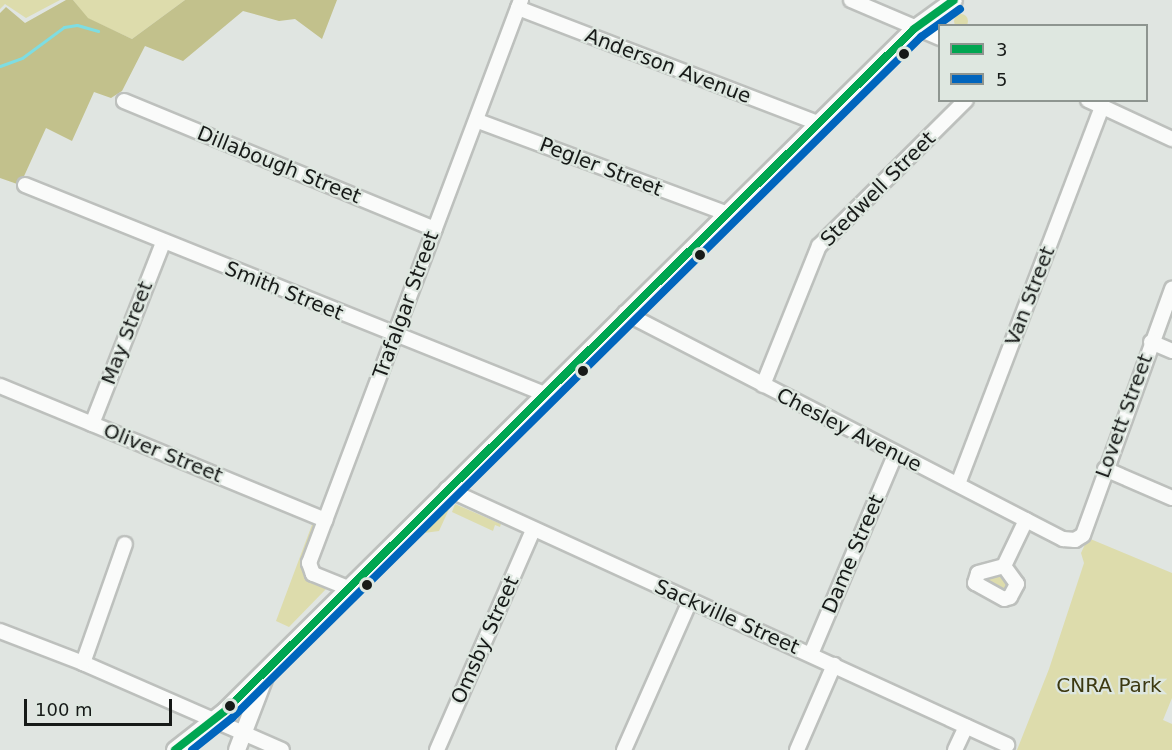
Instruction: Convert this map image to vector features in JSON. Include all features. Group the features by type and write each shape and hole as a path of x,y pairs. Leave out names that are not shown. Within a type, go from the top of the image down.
{"main road":[{"path":"174,750 216,720 725,213 914,29 954,0"},
{"path":"237,750 269,668"}],"street":[{"path":"851,0 938,38"},
{"name":"Trafalgar Street","path":"348,588 309,570 435,229 478,121 519,4"},
{"name":"Anderson Avenue","path":"519,4 818,123"},
{"name":"Dillabough Street","path":"124,101 435,229"},
{"name":"Stedwell Street","path":"763,385 819,246 964,102"},
{"path":"1092,102 1172,139"},
{"name":"Van Street","path":"958,484 1102,107"},
{"name":"Pegler Street","path":"478,121 725,213"},
{"name":"Smith Street","path":"25,185 163,243 545,394"},
{"name":"May Street","path":"92,424 163,243"},
{"name":"Lovett Street","path":"1075,540 1083,535 1104,469 1172,289"},
{"name":"Chesley Avenue","path":"625,313 895,455 958,484 1063,539 1075,540"},
{"path":"1151,342 1172,351"},
{"name":"Oliver Street","path":"0,386 326,519"},
{"name":"Dame Street","path":"811,654 895,455"},
{"path":"1104,469 1172,498"},
{"name":"Sackville Street","path":"447,489 1007,745"},
{"path":"1004,566 1026,520"},
{"name":"Omsby Street","path":"437,750 533,530"},
{"path":"83,663 125,544"},
{"path":"624,750 690,601"},
{"path":"0,632 83,663 282,750"},
{"path":"797,750 834,665"},
{"path":"955,750 966,726"}],"green space":[{"path":"0,0 60,0 26,18 5,4 0,9"},
{"path":"73,0 185,0 132,39 87,18"},
{"path":"958,15 964,15 967,18 967,24 955,24 955,18"},
{"path":"455,504 501,524 500,527 495,525 493,531 452,512"},
{"path":"450,507 439,531 424,533 429,527"},
{"path":"313,522 318,524 303,570 305,575 326,589 289,627 276,621"},
{"name":"CNRA Park","path":"1088,538 1172,573 1172,698 1163,720 1172,724 1172,750 1017,750 1049,669 1084,563 1081,553"},
{"path":"1002,573 1011,587 1005,593 982,582 983,576"}],"shaded area":[{"path":"66,0 73,0 88,18 132,39 185,0 337,0 322,39 295,19 279,21 243,11 183,61 145,46 122,91 111,98 94,92 72,141 46,128 20,185 0,178 0,13 6,7 25,23"}],"waterway":[{"path":"0,66 22,58 64,27 77,25 98,31"}],"transit line":[{"name":"3","path":"175,750 225,711 914,29 954,0"},
{"name":"5","path":"939,24 960,9"},
{"name":"5","path":"192,750 232,718 921,37 938,25"}]}
